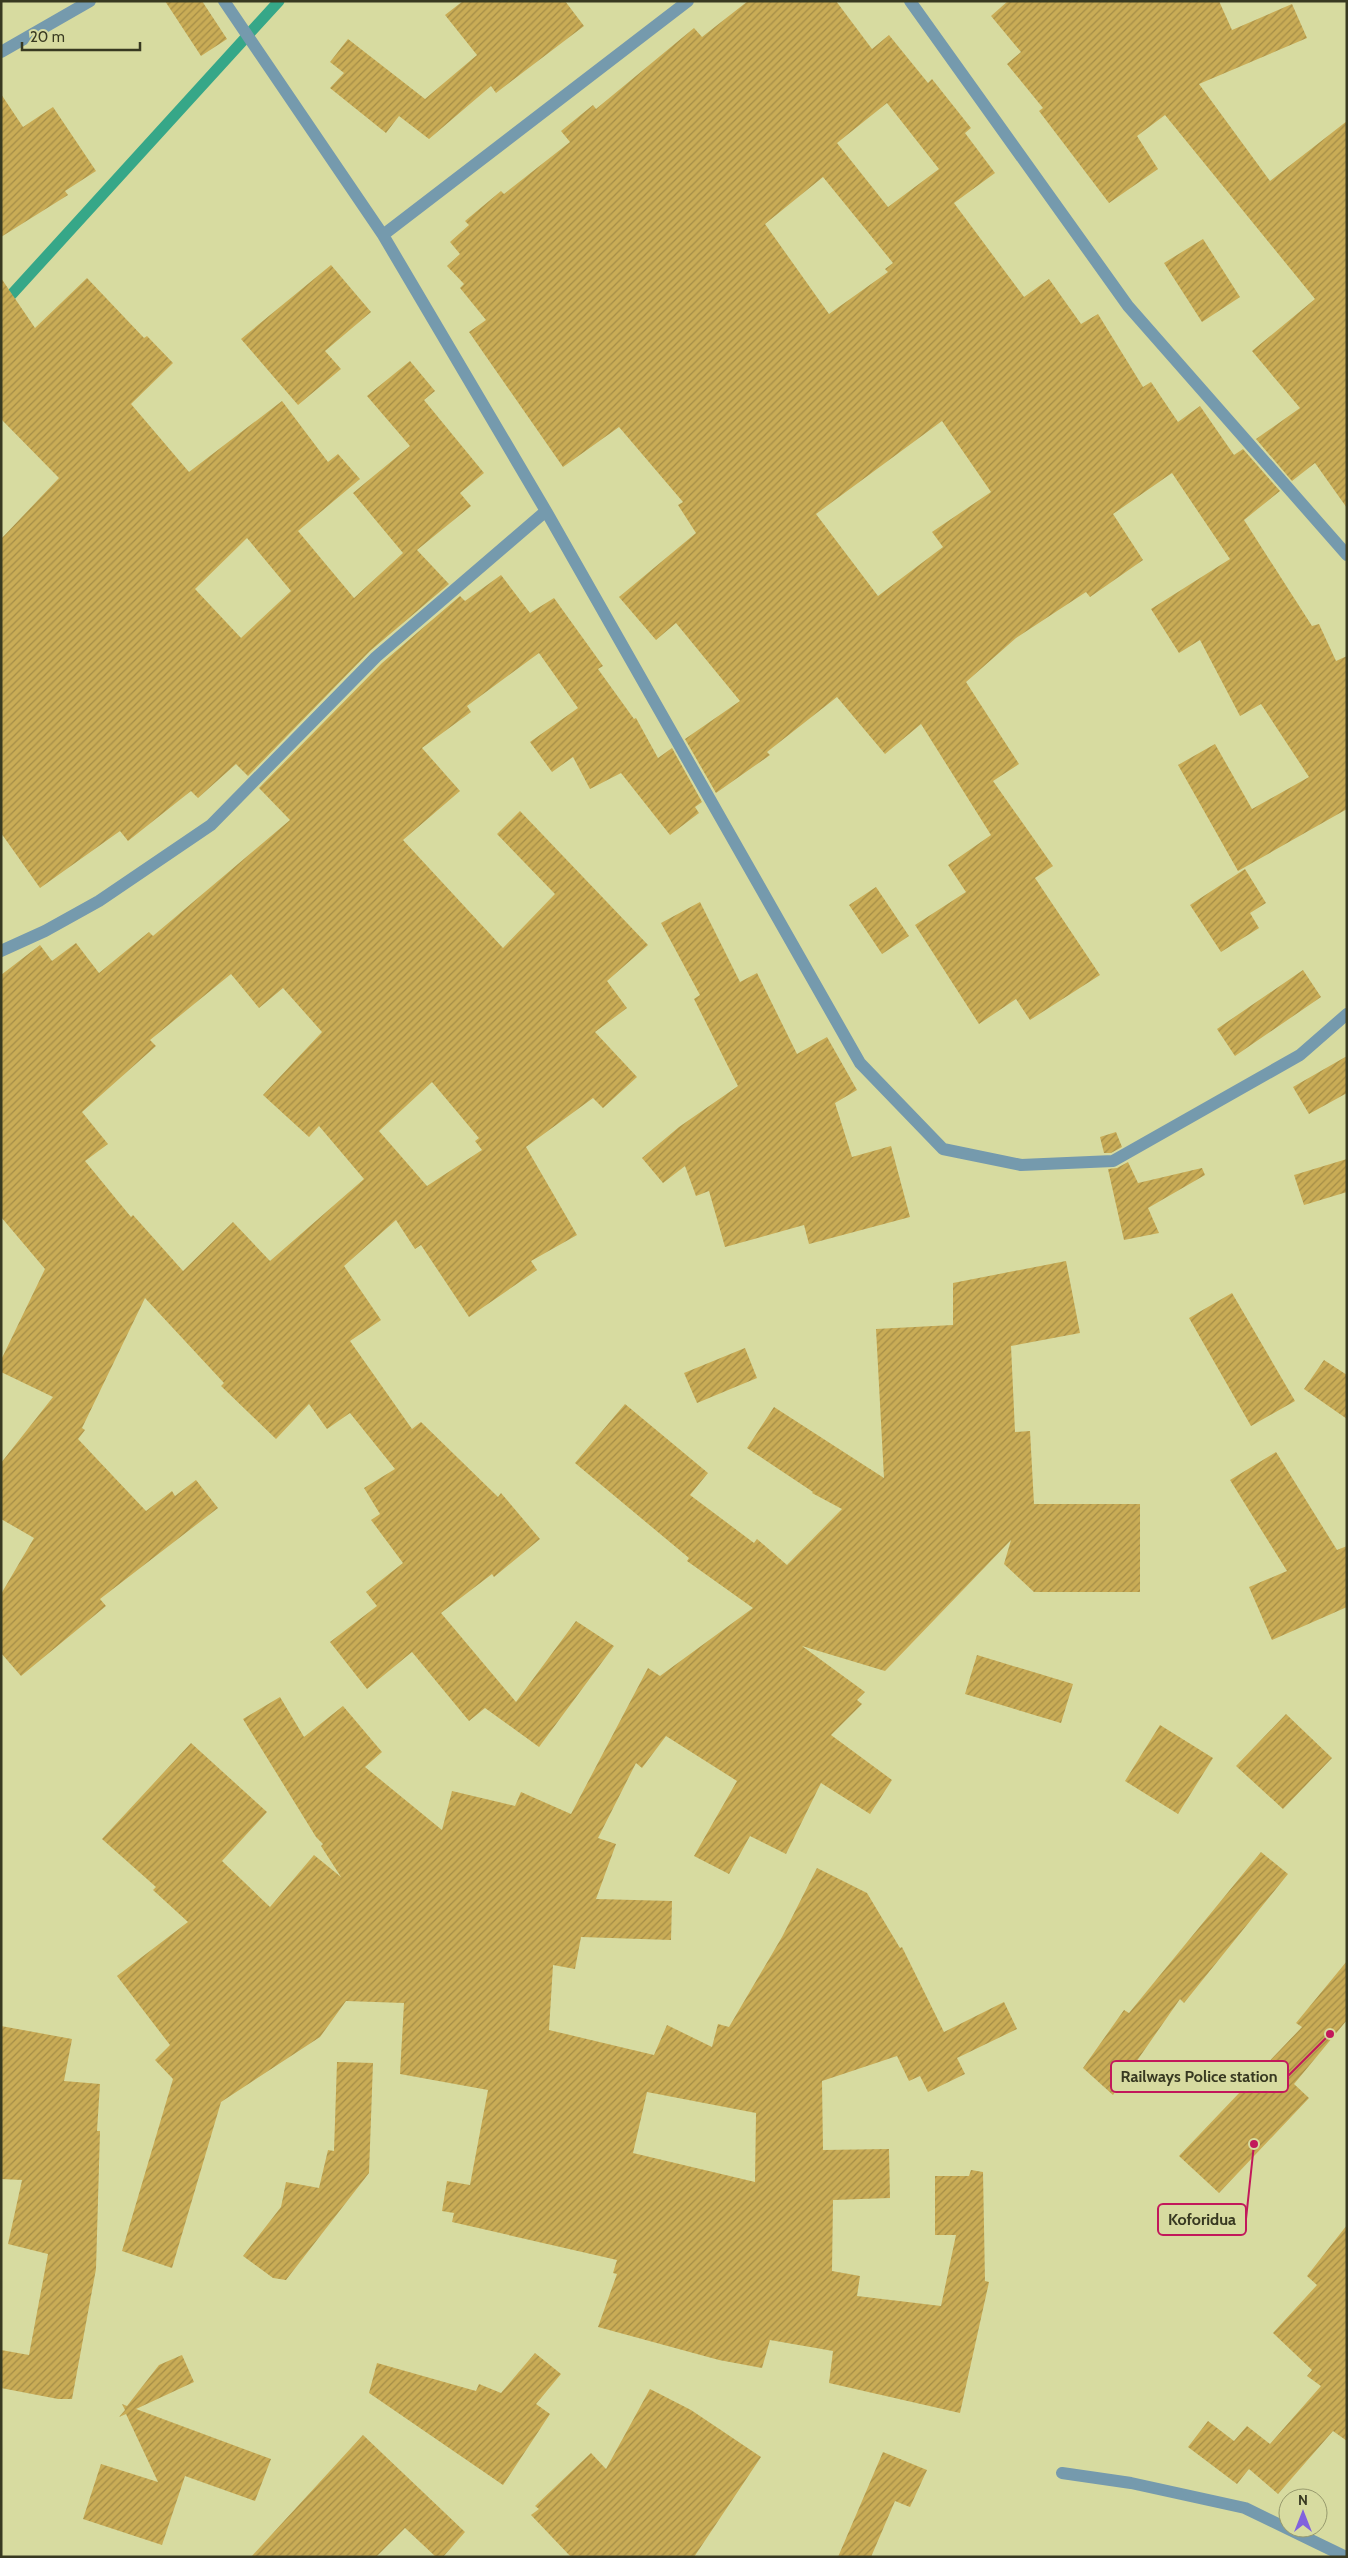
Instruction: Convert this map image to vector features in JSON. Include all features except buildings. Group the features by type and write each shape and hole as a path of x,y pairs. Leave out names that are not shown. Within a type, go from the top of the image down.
{"street":[{"path":"1,52 90,1"},
{"path":"224,1 383,235 546,511 860,1063 943,1149 1021,1165 1113,1161 1300,1055 1347,1014"},
{"path":"383,235 688,1"},
{"path":"910,1 1128,306 1347,555"},
{"path":"1,951 46,931 99,901 211,825 376,657 546,511"},
{"path":"1062,2473 1131,2483 1245,2508 1346,2557"}],"waterway":[{"path":"2,305 279,1"}],"place":[{"name":"Railways Police station","path":"1330,2034"},
{"name":"Koforidua","path":"1254,2144"}]}
